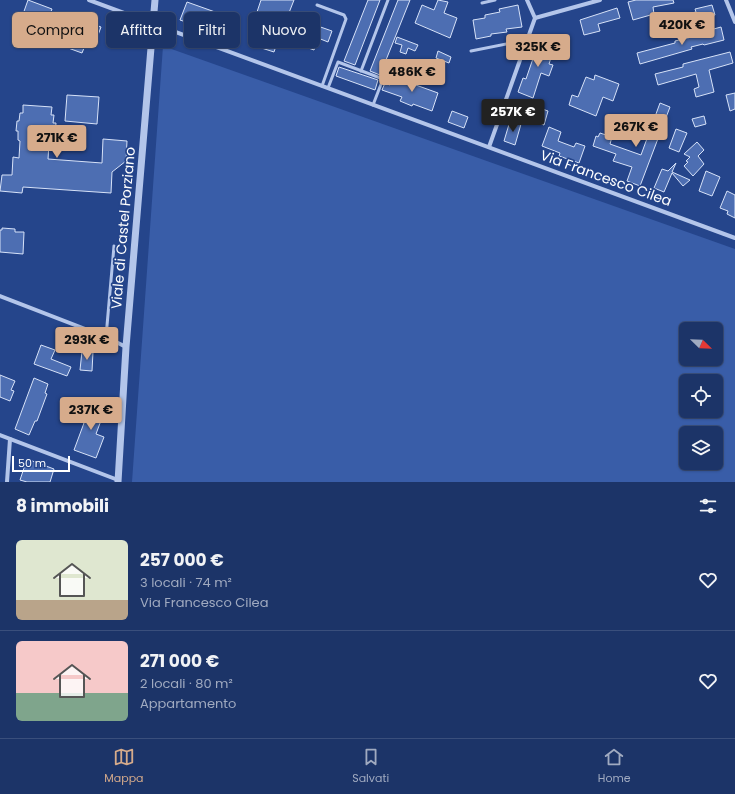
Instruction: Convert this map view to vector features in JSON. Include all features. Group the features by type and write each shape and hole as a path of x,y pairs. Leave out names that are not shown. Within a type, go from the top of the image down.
{"street":[{"name":"Via Francesco Cilea","path":"89,0 121,12"},
{"name":"Viale di Castel Porziano","path":"154,12 155,0"},
{"path":"489,147 535,18 527,0"},
{"path":"535,18 600,0"},
{"path":"726,0 735,22"},
{"name":"Via Francesco Cilea","path":"176,32 735,238"},
{"name":"Viale di Castel Porziano","path":"118,481 126,347 151,48"},
{"path":"0,296 126,347"},
{"path":"0,435 118,481"},
{"path":"7,482 10,439"}],"lane":[{"path":"361,71 388,0"},
{"path":"482,3 495,0"},
{"path":"317,5 344,15 346,19 322,86"},
{"path":"471,51 527,40"},
{"path":"328,88 338,62 383,79 373,105"},
{"path":"106,338 114,246"}],"shaded area":[{"path":"163,48 169,48 735,249 735,482 132,482"}],"building":[{"path":"28,0 52,9 51,12 24,12"},
{"path":"261,0 294,0 289,12 257,12"},
{"path":"368,0 380,0 355,65 344,61"},
{"path":"398,0 410,0 380,75 370,71"},
{"path":"438,0 448,2 444,13 457,18 450,38 415,23 422,5 434,10"},
{"path":"636,0 673,0 674,3 653,7 654,14 633,20 628,2"},
{"path":"187,2 215,12 184,12 184,21 180,20"},
{"path":"518,5 522,27 506,29 507,32 491,34 491,36 476,39 473,20 485,18 485,15 500,12 499,9"},
{"path":"712,5 715,15 701,18 702,21 666,30 664,19 696,12 695,9"},
{"path":"617,8 620,18 598,24 600,31 584,35 580,20"},
{"path":"98,26 101,27 98,35"},
{"path":"320,27 332,31 328,42 320,39"},
{"path":"721,27 724,40 691,47 692,49 640,64 637,53 675,43 675,41 700,35 699,33"},
{"path":"397,37 418,45 415,51 408,48 406,54 400,52 402,45 395,43"},
{"path":"540,38 550,41 549,43 553,44 552,47 554,48 549,64 553,65 549,76 541,73 533,98 518,92 523,78 526,79"},
{"path":"68,48 84,48 82,53"},
{"path":"262,48 275,48 274,52"},
{"path":"438,51 451,57 449,63 436,58"},
{"path":"730,52 733,63 709,70 714,92 696,97 694,89 699,87 696,74 658,85 655,74 683,67 683,64"},
{"path":"339,67 378,80 375,90 336,76"},
{"path":"397,73 404,75 402,80 438,93 432,111 400,101 402,97 382,90 385,83 390,85 391,81 394,82"},
{"path":"595,75 619,84 613,101 603,97 596,116 569,105 572,95 578,97 586,77 594,80"},
{"path":"735,93 735,109 730,111 726,95"},
{"path":"67,95 99,97 97,124 65,121"},
{"path":"660,103 670,107 640,186 627,181 632,167 613,161 616,154 593,146 596,136 598,137 600,133 612,137 610,144 641,155"},
{"path":"23,105 52,107 51,115 54,115 53,123 56,123 55,136 52,136 52,144 49,144 48,159 102,163 103,139 127,141 126,161 112,172 111,193 23,187 22,193 0,191 2,175 12,175 13,157 19,158 20,141 18,140 18,131 16,131 20,113 23,113"},
{"path":"534,106 548,111 544,125 529,120"},
{"path":"452,111 468,117 464,128 448,122"},
{"path":"704,116 706,124 695,127 692,119"},
{"path":"510,121 521,124 515,145 504,141"},
{"path":"549,127 561,132 558,141 574,147 576,143 585,146 579,163 559,156 560,153 542,146"},
{"path":"676,129 687,133 679,152 669,148"},
{"path":"697,142 704,150 698,156 704,164 693,176 684,166 690,157 684,154"},
{"path":"676,163 672,172 690,180 683,186 672,173 664,192 654,188 662,169 668,171"},
{"path":"706,171 720,177 712,196 699,191"},
{"path":"727,191 735,195 735,218 727,214 728,211 720,208"},
{"path":"2,228 15,229 15,232 24,232 23,254 0,252 0,230 2,230"},
{"path":"41,345 55,350 51,359 71,367 67,376 34,364"},
{"path":"82,351 93,352 92,371 80,370"},
{"path":"0,375 15,381 11,390 14,391 10,401 0,397"},
{"path":"34,378 48,384 45,393 47,394 37,421 35,421 29,435 15,429"},
{"path":"91,401 106,407 96,434 104,437 96,458 74,450"},
{"path":"27,459 54,469 50,482 27,482 20,480"}]}
